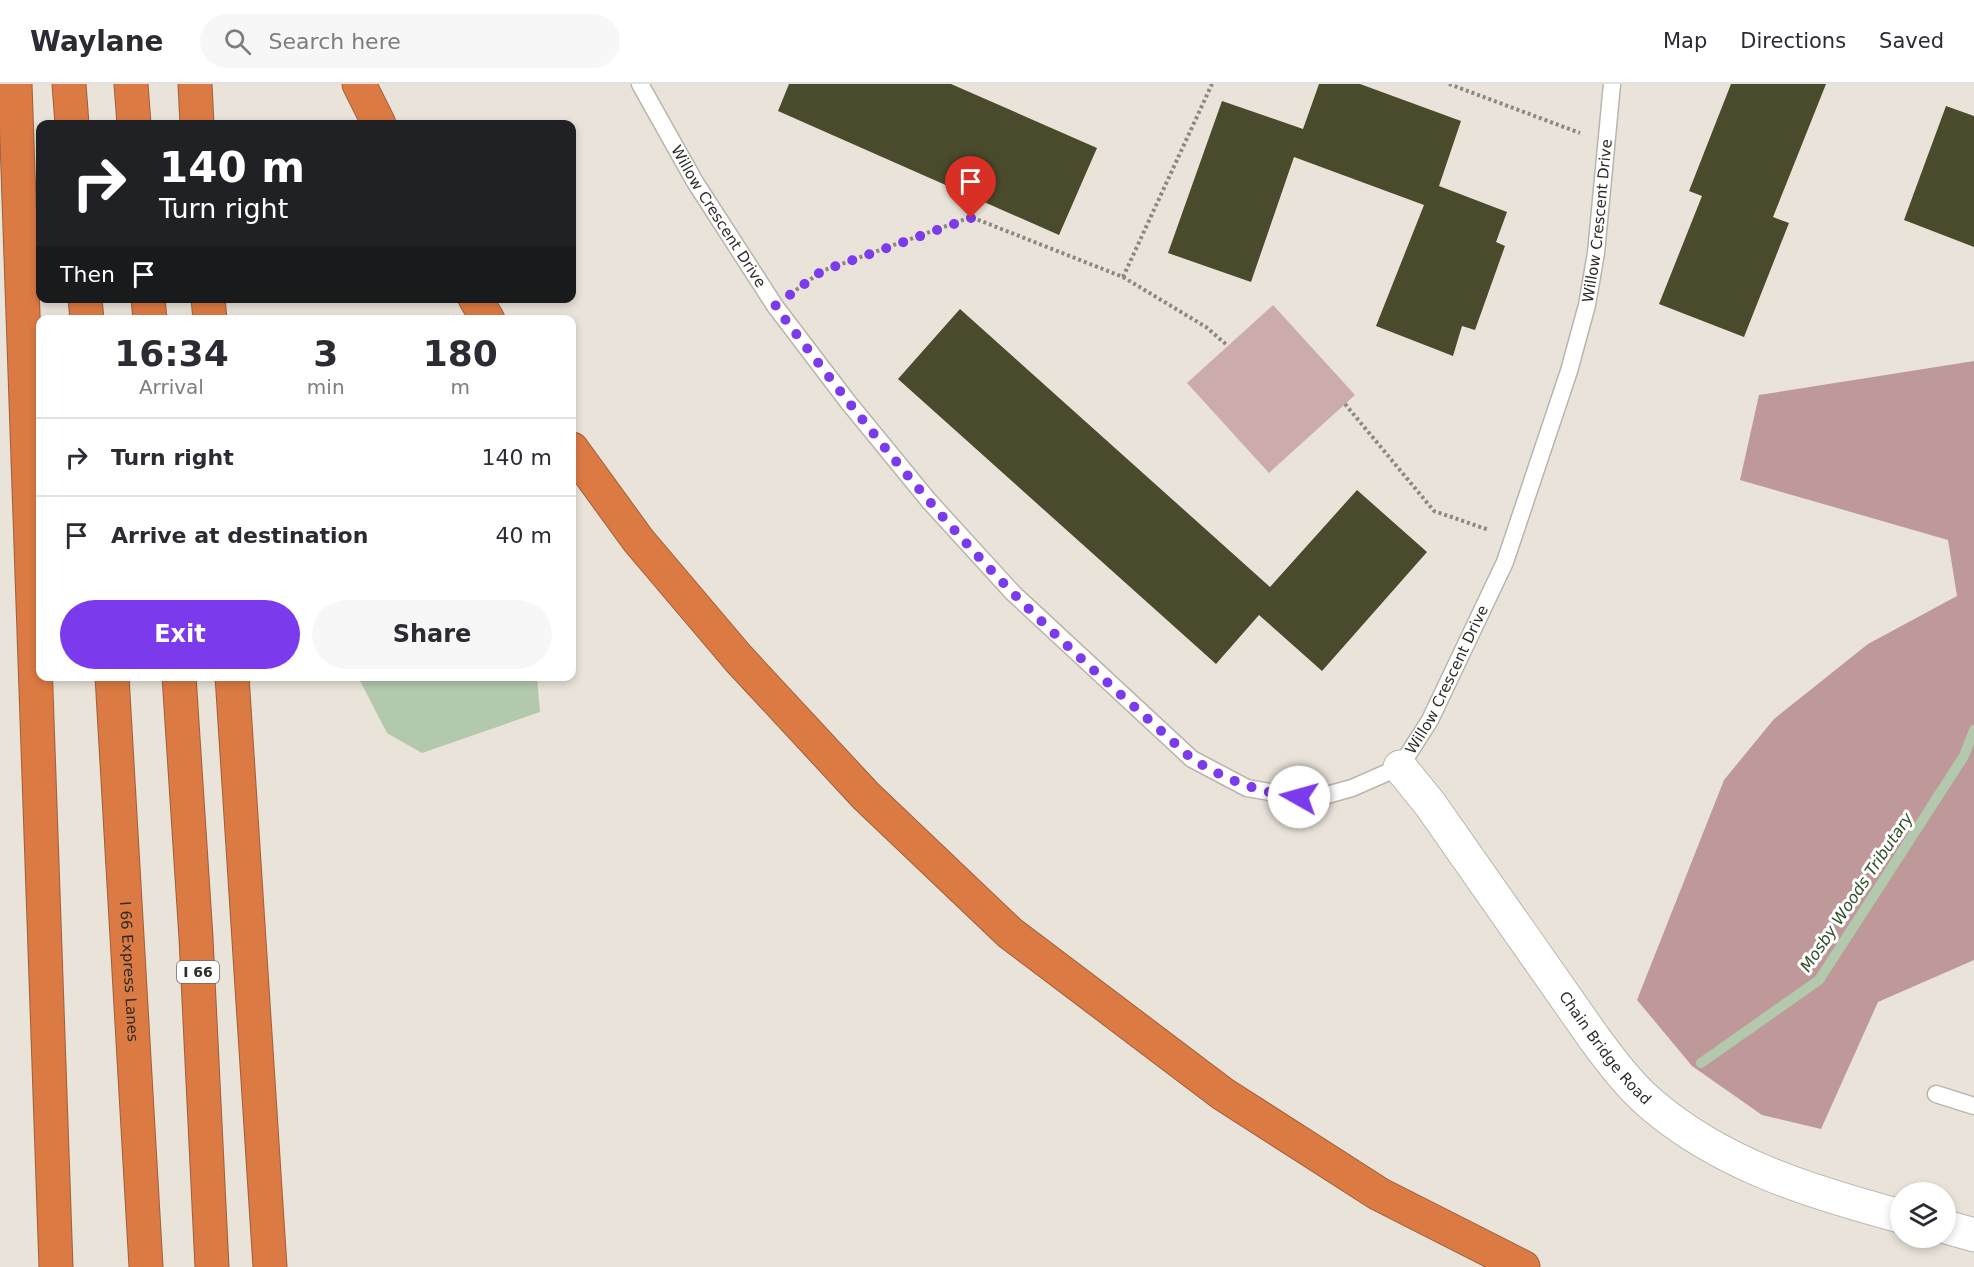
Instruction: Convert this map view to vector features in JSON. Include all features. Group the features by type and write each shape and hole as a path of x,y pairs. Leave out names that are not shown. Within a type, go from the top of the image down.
{"highway":[{"path":"15,84 56,1267"},
{"path":"69,84 72,120"},
{"path":"131,84 134,120"},
{"path":"195,84 197,120"},
{"path":"359,84 377,120"},
{"path":"576,454 638,540 738,658 866,796 1010,933 1222,1094 1379,1194 1522,1267"},
{"name":"I 66 Express Lanes","path":"112,681 146,1267"},
{"name":"I 66","path":"179,681 196,938 212,1267"},
{"path":"232,681 270,1267"}],"street":[{"name":"Chain Bridge Road","path":"1400,767 1430,804 1619,1072 1650,1103 1683,1130 1735,1160 1796,1184 1890,1213"},
{"path":"1956,1230 1974,1235"}],"lane":[{"name":"Willow Crescent Drive","path":"640,84 695,182 775,306 848,402 929,501 982,560 1013,593 1192,759 1247,788 1299,797 1327,795 1352,788 1400,767 1430,720 1504,562 1569,371 1587,305 1596,253 1612,84"},
{"path":"1936,1094 1974,1106"}],"path":[{"path":"1124,277 1212,84"},
{"path":"1449,84 1606,143"},
{"path":"775,306 822,271 971,218 1124,277 1206,327 1228,346"},
{"path":"1345,404 1434,511 1513,538"}],"shaded area":[{"path":"1273,305 1355,395 1269,473 1187,383"},
{"path":"1974,361 1974,960 1878,1002 1821,1129 1762,1115 1692,1066 1637,1000 1724,780 1774,719 1868,644 1957,596 1948,540 1740,480 1759,395"},
{"path":"360,681 537,681 540,712 422,753 387,733"}],"building":[{"path":"789,84 951,84 1097,148 1059,235 778,111"},
{"path":"1319,84 1360,84 1461,121 1439,186 1507,212 1496,242 1505,246 1475,330 1462,326 1453,356 1376,326 1424,205 1294,157 1251,282 1168,253 1222,101 1303,129"},
{"path":"1731,84 1826,84 1773,217 1789,223 1744,337 1659,304 1702,196 1689,191"},
{"path":"1946,106 1974,116 1974,247 1904,220"},
{"path":"960,309 1270,587 1357,490 1427,552 1322,671 1259,615 1216,664 898,379"}],"waterway":[{"name":"Mosby Woods Tributary","path":"1701,1063 1819,980 1964,756 1974,730"}],"route":[{"path":"971,218 822,271 775,306 848,402 929,501 1030,609 1192,759 1247,788 1299,797"}]}
